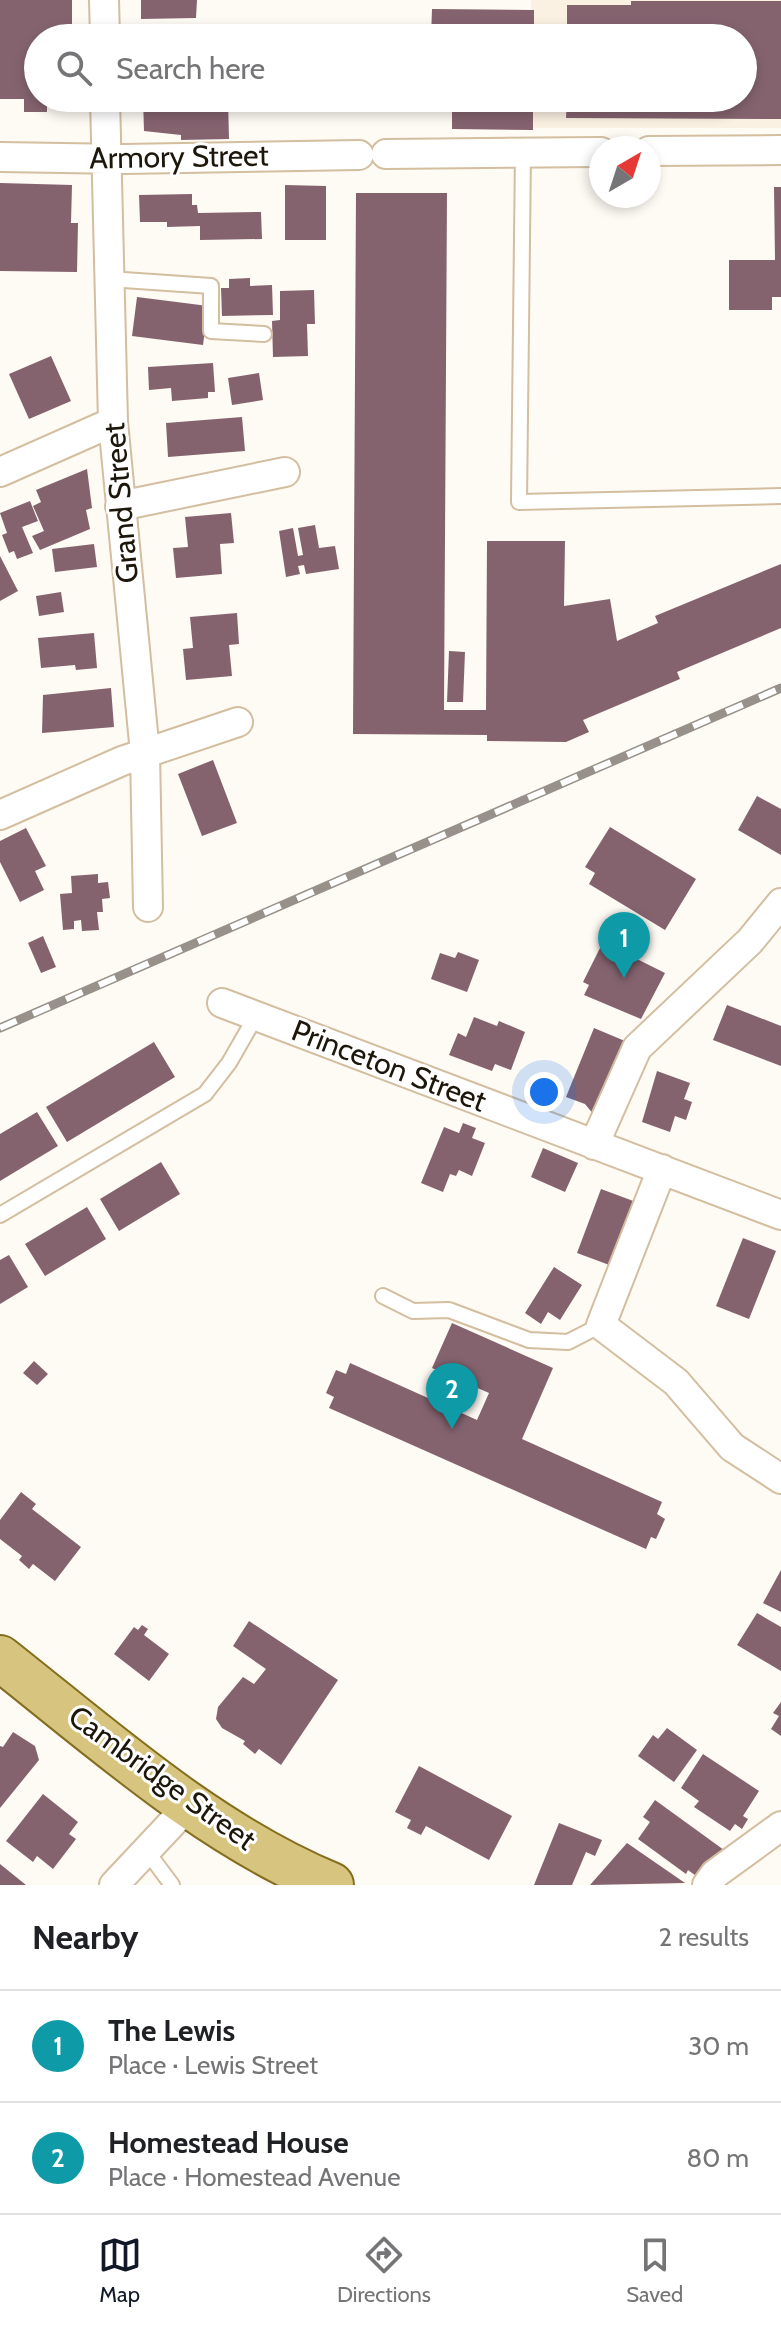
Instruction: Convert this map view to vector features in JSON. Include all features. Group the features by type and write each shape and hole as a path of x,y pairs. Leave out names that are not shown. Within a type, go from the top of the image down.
{"main road":[{"name":"Cambridge Street","path":"0,1658 190,1804 249,1844 331,1885"}],"street":[{"path":"104,0 105,24"},
{"name":"Grand Street","path":"105,112 113,422 145,753 148,907"},
{"path":"661,151 781,150"},
{"name":"Armory Street","path":"0,157 106,159 589,152"},
{"path":"0,472 113,422"},
{"path":"120,506 285,472"},
{"path":"0,815 145,753 238,722"},
{"path":"594,1145 637,1048 750,941 781,903"},
{"name":"Princeton Street","path":"222,1003 781,1215"},
{"path":"662,1169 601,1325 676,1382 732,1447 781,1479"},
{"path":"114,1885 190,1804"},
{"path":"707,1885 715,1874 781,1826"}],"lane":[{"path":"523,152 519,502 781,496"},
{"path":"109,279 211,286 211,331 264,334"},
{"path":"0,1215 205,1094 229,1063 256,1016"},
{"path":"383,1296 413,1311 449,1310 529,1340 568,1342 601,1325"},
{"path":"146,1850 172,1885"}],"shaded area":[{"path":"531,0 781,0 781,128 531,128 531,112 757,112 757,24 531,24"}],"building":[{"path":"0,0 72,0 72,24 24,24 24,99 0,99"},
{"path":"141,0 197,0 196,18 141,19"},
{"path":"631,1 781,1 781,119 566,118 566,112 757,112 757,24 567,24 567,5 631,5"},
{"path":"432,9 534,10 534,24 431,24"},
{"path":"143,112 228,112 229,139 181,140 181,135 144,131"},
{"path":"452,112 533,112 533,130 452,129"},
{"path":"0,183 72,185 71,223 78,223 77,272 0,271"},
{"path":"285,185 326,186 326,240 285,240"},
{"path":"774,187 781,187 781,297 772,297 772,310 729,310 729,260 775,260"},
{"path":"356,193 447,193 444,710 486,710 487,541 565,541 564,606 610,599 617,641 658,623 655,616 781,564 781,628 677,672 680,679 583,720 589,732 566,742 487,741 487,735 353,734"},
{"path":"192,194 192,205 197,205 198,213 261,212 262,239 200,240 200,226 167,227 167,222 140,222 139,195"},
{"path":"250,278 250,286 272,285 273,315 222,316 221,288 229,288 229,279"},
{"path":"314,290 315,324 307,324 308,356 273,357 272,321 280,320 280,291"},
{"path":"137,297 208,306 203,345 132,336"},
{"path":"51,356 71,401 29,419 9,374"},
{"path":"213,363 215,392 208,392 208,398 172,401 171,388 149,390 148,367"},
{"path":"259,373 263,400 232,405 228,378"},
{"path":"242,417 245,451 168,457 166,423"},
{"path":"87,469 92,508 86,510 90,529 40,550 32,536 44,531 33,506 41,502 36,490"},
{"path":"30,501 38,521 22,527 33,553 17,559 14,551 9,553 2,535 7,533 0,513"},
{"path":"231,513 234,543 220,544 222,574 176,578 173,548 188,547 185,517"},
{"path":"315,525 319,548 335,546 339,569 306,574 304,565 298,566 300,574 286,577 279,531 293,528 298,556 303,555 298,528"},
{"path":"94,544 97,567 55,572 52,549"},
{"path":"0,556 18,591 0,601"},
{"path":"61,592 64,612 39,616 36,596"},
{"path":"237,613 239,644 229,645 232,676 186,680 183,649 193,648 190,617"},
{"path":"94,633 97,668 76,670 75,665 41,668 38,638"},
{"path":"449,651 465,652 463,702 447,702"},
{"path":"111,688 114,727 42,733 43,695"},
{"path":"213,760 237,823 202,836 178,774"},
{"path":"757,796 781,809 781,855 738,830"},
{"path":"610,827 696,879 665,930 589,884 595,873 585,867"},
{"path":"26,828 46,866 35,871 44,890 20,902 0,862 0,841"},
{"path":"98,874 98,883 108,882 110,898 102,899 103,912 97,912 99,930 82,931 81,920 74,921 74,929 63,930 60,894 72,893 71,876"},
{"path":"43,936 56,967 41,973 28,943"},
{"path":"614,938 638,951 635,958 665,973 641,1019 584,995 589,985 583,982 602,944 609,948"},
{"path":"458,952 479,960 467,992 431,979 440,953 455,958"},
{"path":"727,1005 781,1026 781,1066 713,1040"},
{"path":"474,1017 497,1026 499,1021 525,1032 511,1070 495,1064 492,1071 449,1055 458,1033 466,1037"},
{"path":"594,1028 632,1044 594,1115 585,1104 566,1097"},
{"path":"154,1042 175,1077 67,1142 46,1107"},
{"path":"657,1071 690,1083 684,1099 692,1102 686,1120 675,1116 670,1132 642,1122"},
{"path":"37,1112 58,1146 0,1181 0,1134"},
{"path":"463,1123 476,1128 472,1138 485,1143 472,1176 459,1170 456,1176 450,1174 443,1192 421,1183 444,1127 459,1133"},
{"path":"543,1148 578,1163 565,1192 531,1177"},
{"path":"161,1162 180,1194 119,1231 100,1199"},
{"path":"601,1189 636,1202 612,1266 577,1253"},
{"path":"87,1207 106,1239 45,1276 25,1244"},
{"path":"743,1238 776,1251 749,1319 716,1306"},
{"path":"9,1255 28,1287 0,1304 0,1260"},
{"path":"554,1267 582,1285 560,1320 548,1312 541,1324 525,1313"},
{"path":"452,1323 553,1368 522,1439 662,1502 657,1514 665,1519 656,1539 651,1537 646,1549 329,1408 334,1397 326,1393 336,1370 346,1374 350,1363 477,1420 489,1393 432,1368"},
{"path":"34,1361 48,1374 37,1385 23,1373"},
{"path":"21,1492 36,1504 32,1509 81,1547 55,1581 33,1564 29,1569 19,1560 22,1556 0,1539 0,1520"},
{"path":"781,1570 781,1612 763,1603"},
{"path":"757,1613 781,1627 781,1671 737,1645"},
{"path":"249,1621 338,1680 281,1765 259,1749 255,1754 243,1744 245,1741 222,1728 216,1719 218,1707 243,1677 254,1684 266,1669 233,1646"},
{"path":"142,1625 148,1629 144,1635 169,1654 149,1681 114,1654 134,1627 138,1630"},
{"path":"781,1702 781,1736 771,1729 779,1716 773,1713"},
{"path":"667,1728 697,1750 674,1782 638,1756 653,1735 658,1739"},
{"path":"13,1732 35,1746 39,1760 0,1808 0,1746 3,1747"},
{"path":"703,1754 759,1791 743,1816 748,1819 742,1829 735,1824 730,1831 694,1807 699,1801 681,1788"},
{"path":"419,1766 512,1816 489,1860 426,1826 421,1835 407,1828 411,1820 395,1812"},
{"path":"43,1794 78,1822 69,1834 76,1839 53,1869 37,1856 33,1862 6,1841"},
{"path":"655,1800 724,1850 703,1881 688,1870 686,1874 638,1839 650,1822 643,1817"},
{"path":"559,1823 602,1840 595,1856 586,1852 572,1885 534,1885"},
{"path":"627,1843 685,1883 590,1885"},
{"path":"0,1864 26,1885 0,1885"}],"railway":[{"path":"0,1028 781,688"}],"place":[{"name":"The Lewis","path":"624,978"},
{"name":"Homestead House","path":"452,1429"}]}
